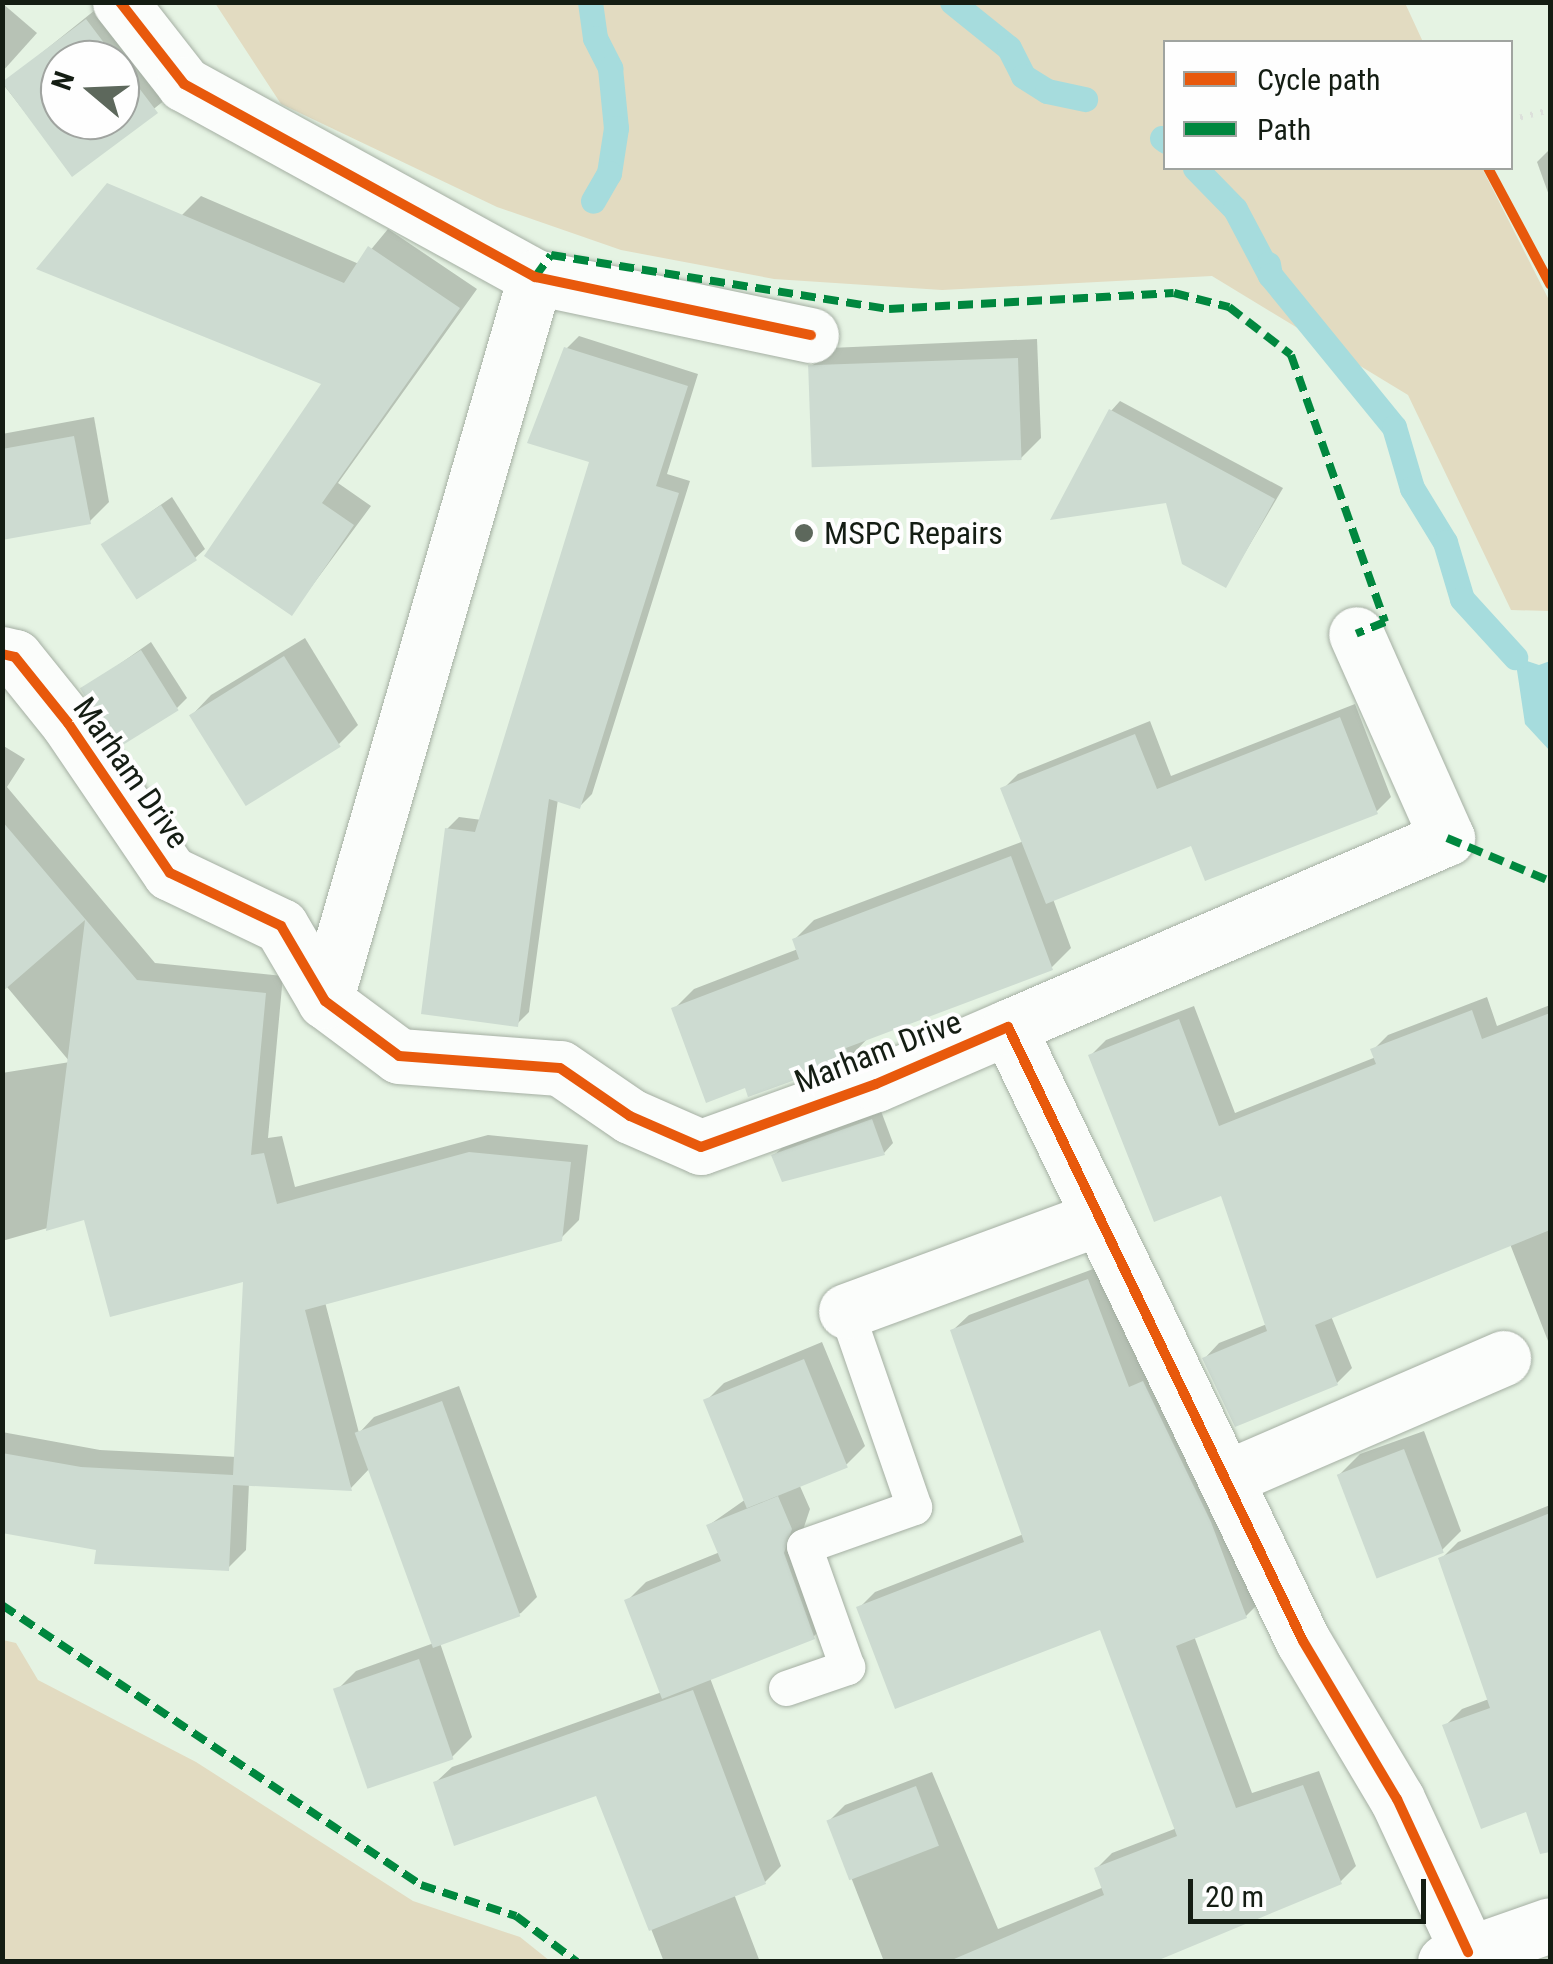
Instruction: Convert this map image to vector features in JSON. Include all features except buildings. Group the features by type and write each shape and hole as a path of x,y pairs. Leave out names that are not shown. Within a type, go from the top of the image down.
{"street":[{"path":"120,2 184,84 535,277 810,335"},
{"path":"325,1001 535,277"},
{"name":"Marham Drive","path":"2,654 15,656 68,723 170,873 281,926 325,1001 398,1056 560,1068 630,1116 700,1147 876,1084 1447,838 1356,634"},
{"name":"Marham Drive","path":"1008,1027 1096,1220 1304,1641 1398,1799 1456,1957"},
{"path":"846,1311 1096,1220"},
{"path":"1226,1478 1503,1358"},
{"path":"1456,1957 1550,1925"}],"lane":[{"path":"786,1688 846,1666 804,1546 914,1507 846,1311"}],"path":[{"path":"1513,119 1550,110"}],"shaded area":[{"path":"215,3 1405,3 1422,40 1163,40 1163,170 1483,170 1550,302 1550,611 1511,610 1408,395 1212,276 942,290 774,279 621,250 497,207 281,104"},
{"path":"3,1640 16,1643 38,1680 196,1762 413,1901 520,1937 550,1961 3,1961"}],"water":[{"path":"1515,657 1539,665 1550,661 1550,751 1525,724"}],"waterway":[{"path":"590,2 595,38 610,68 616,128 609,173 593,201"},
{"path":"952,2 1009,48 1023,76 1047,91 1085,99"},
{"path":"1197,170 1235,209 1270,275"},
{"path":"1268,264 1270,275 1394,427 1412,488 1445,542 1462,599 1515,657"}],"marked path":[{"path":"535,277 551,255 889,309 1174,293 1229,307 1291,355 1385,622 1356,634"},
{"path":"1447,838 1550,881"},
{"path":"2,1605 421,1885 516,1916 577,1962"}],"cycle path":[{"path":"120,2 184,84 535,277 811,335"},
{"path":"1489,170 1550,284"},
{"path":"2,654 15,657 68,723 170,873 281,926 325,1001 399,1056 560,1068 630,1116 701,1147 876,1084 1008,1027 1303,1641 1397,1799 1468,1952"}],"place":[{"name":"MSPC Repairs","path":"804,533"}]}
